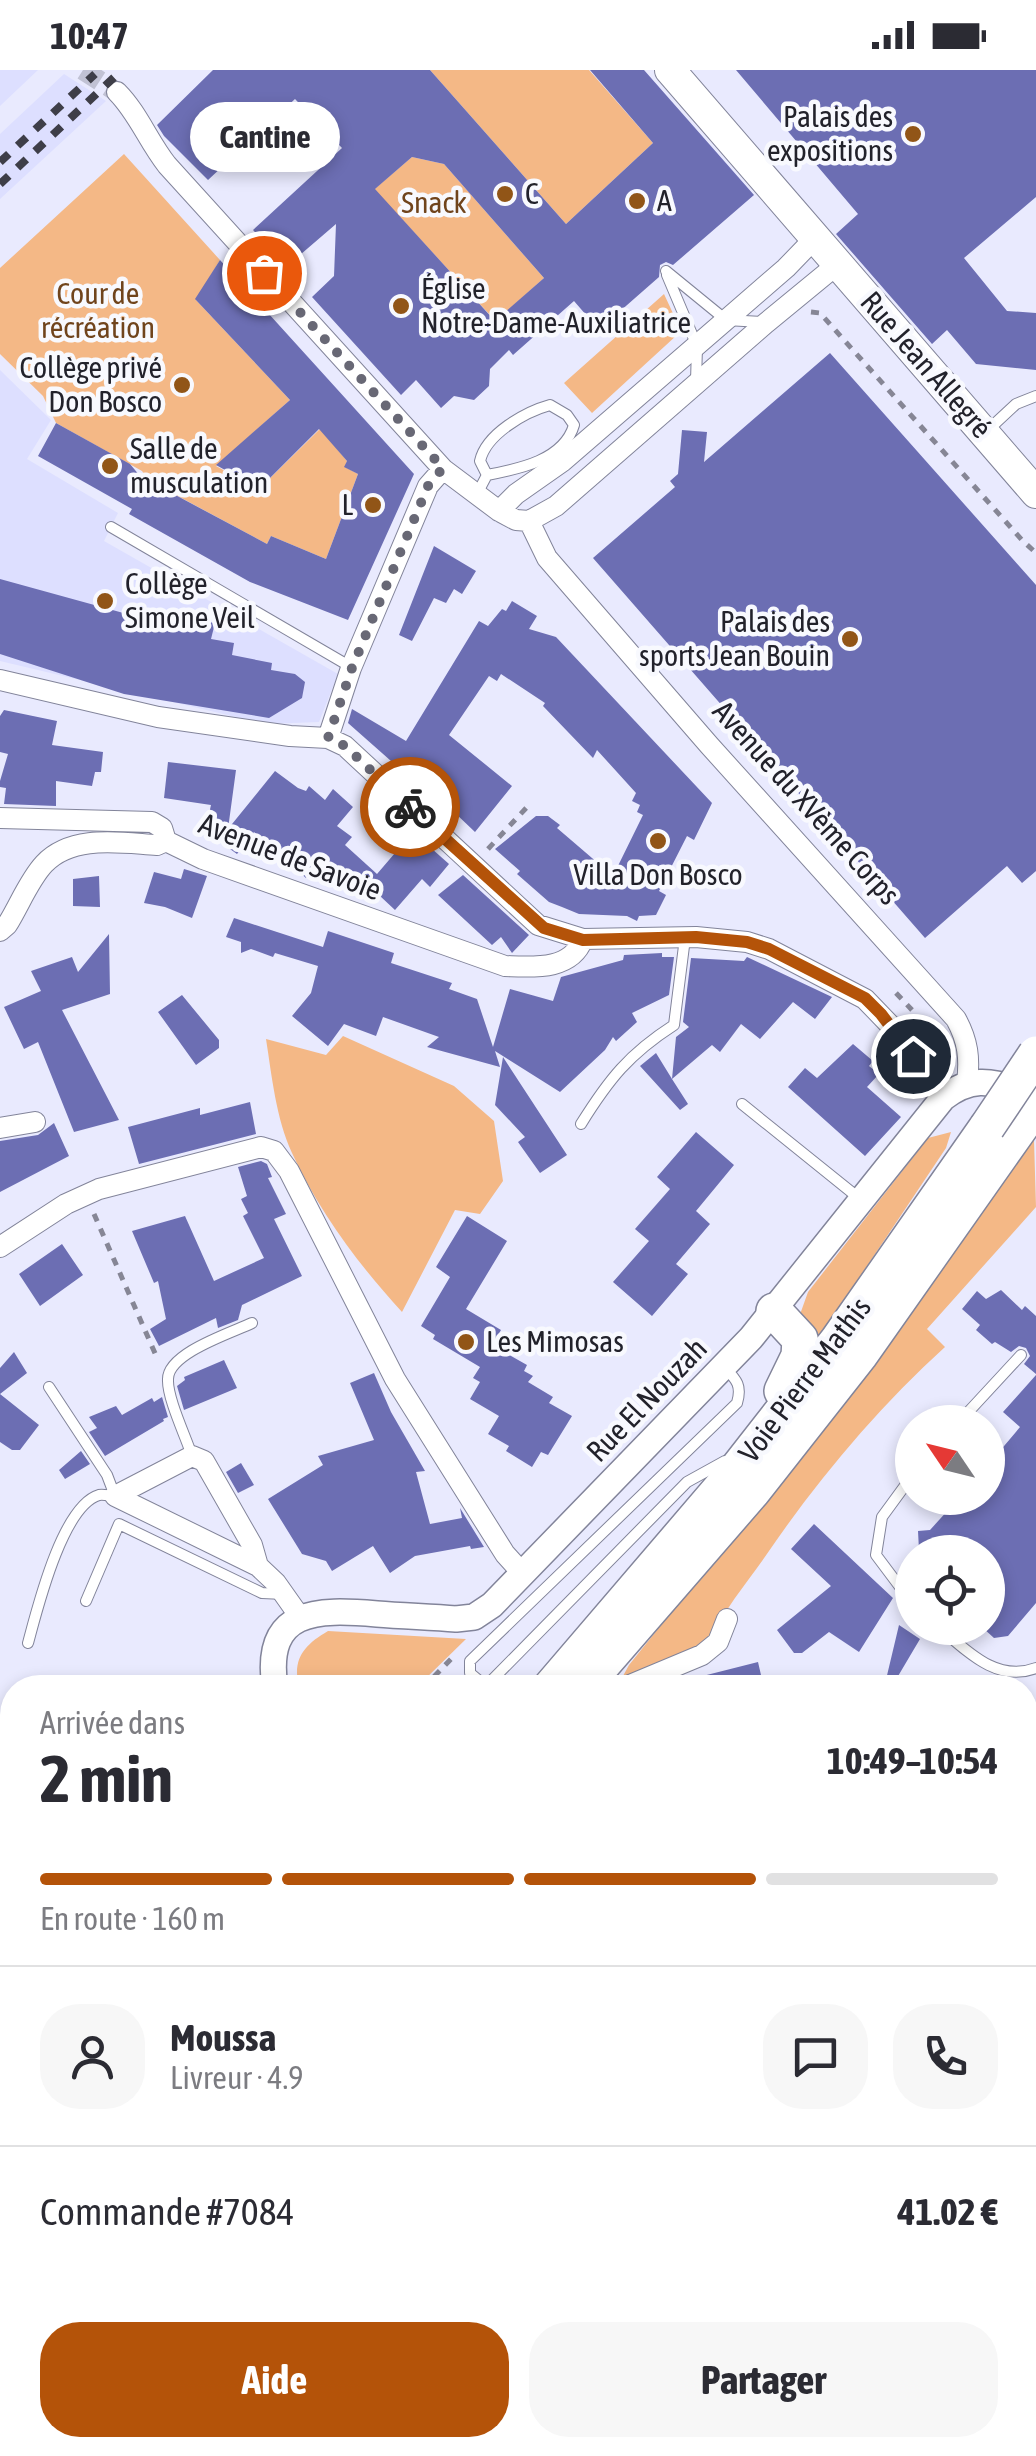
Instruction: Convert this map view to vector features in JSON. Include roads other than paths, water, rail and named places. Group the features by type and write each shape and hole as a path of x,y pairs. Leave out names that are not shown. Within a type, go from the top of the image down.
{"highway":[{"name":"Voie Pierre Mathis","path":"593,1675 765,1476 860,1355 1001,1131 1036,1054"},
{"name":"Voie Pierre Mathis","path":"561,1675 658,1564 1001,1131 1036,1105"},
{"path":"753,1446 800,1356 800,1339 774,1311"}],"main road":[{"name":"Rue Jean Allegré","path":"670,70 1036,493"}],"street":[{"path":"117,92 132,107 148,142 166,164 443,468 516,520 529,521 556,506 696,382 839,264"},
{"path":"500,511 697,346 816,237"},
{"path":"328,738 352,668 428,486 443,468"},
{"name":"Avenue du XVème Corps","path":"529,521 546,558 708,745 956,1018 966,1038 968,1082"},
{"path":"0,680 158,718 328,738 345,746 538,925 583,940 685,937 747,942 769,949 865,998 893,1028 943,1098"},
{"path":"0,818 152,822 162,828 166,841"},
{"name":"Avenue de Savoie","path":"0,930 44,865 59,853 88,843 157,845 166,841 203,859 505,966 543,967 579,950 583,940"},
{"path":"968,1082 1036,1094"},
{"name":"Rue El Nouzah","path":"300,1617 331,1610 474,1617 524,1575 724,1367 774,1311 943,1098 968,1082"},
{"path":"0,1128 36,1122"},
{"path":"0,1248 86,1194 261,1147 274,1151 289,1171 396,1380 506,1554 524,1575"},
{"path":"115,1496 192,1456 204,1461 252,1545 258,1566"},
{"path":"115,1496 258,1566 284,1594 300,1617 274,1649 275,1675"},
{"path":"655,1675 702,1655 718,1642 727,1619"}],"lane":[{"path":"696,382 697,346 666,272 726,320 766,323"},
{"path":"985,433 1016,404 1036,396"},
{"path":"476,495 488,475 552,454 570,439 574,425 567,415 550,405 529,411 482,451 480,461 488,475"},
{"path":"110,527 352,668"},
{"path":"581,1124 608,1080 638,1048 674,1025 685,937"},
{"path":"742,1104 861,1200"},
{"path":"192,1456 167,1381 171,1366 183,1356 252,1323"},
{"path":"974,1405 1021,1355"},
{"path":"472,1675 470,1660 737,1403 741,1391 737,1380 724,1367"},
{"path":"28,1643 48,1569 81,1508 98,1495 115,1496 107,1476 50,1387"},
{"path":"497,1675 686,1482 753,1446"},
{"path":"895,1499 882,1517 876,1555 895,1580"},
{"path":"86,1601 119,1524 262,1593 284,1594"},
{"path":"960,1645 984,1666 1026,1672 1036,1668"}],"tunnel":[{"path":"83,70 117,92"}],"railway":[{"path":"0,184 122,70"},
{"path":"0,162 95,74"}],"place":[{"name":"Palais des expositions","path":"913,134"},
{"name":"C","path":"505,194"},
{"name":"A","path":"637,201"},
{"name":"Cantine","path":"264,273"},
{"name":"Église Notre-Dame-Auxiliatrice","path":"401,306"},
{"name":"Collège privé Don Bosco","path":"182,385"},
{"name":"Salle de musculation","path":"110,466"},
{"name":"L","path":"373,505"},
{"name":"Collège Simone Veil","path":"105,601"},
{"name":"Palais des sports Jean Bouin","path":"850,639"},
{"name":"Villa Don Bosco","path":"658,841"},
{"name":"Les Mimosas","path":"466,1342"}],"park label":[{"name":"Snack","path":"434,203"},
{"name":"Cour de récréation","path":"98,311"}]}
